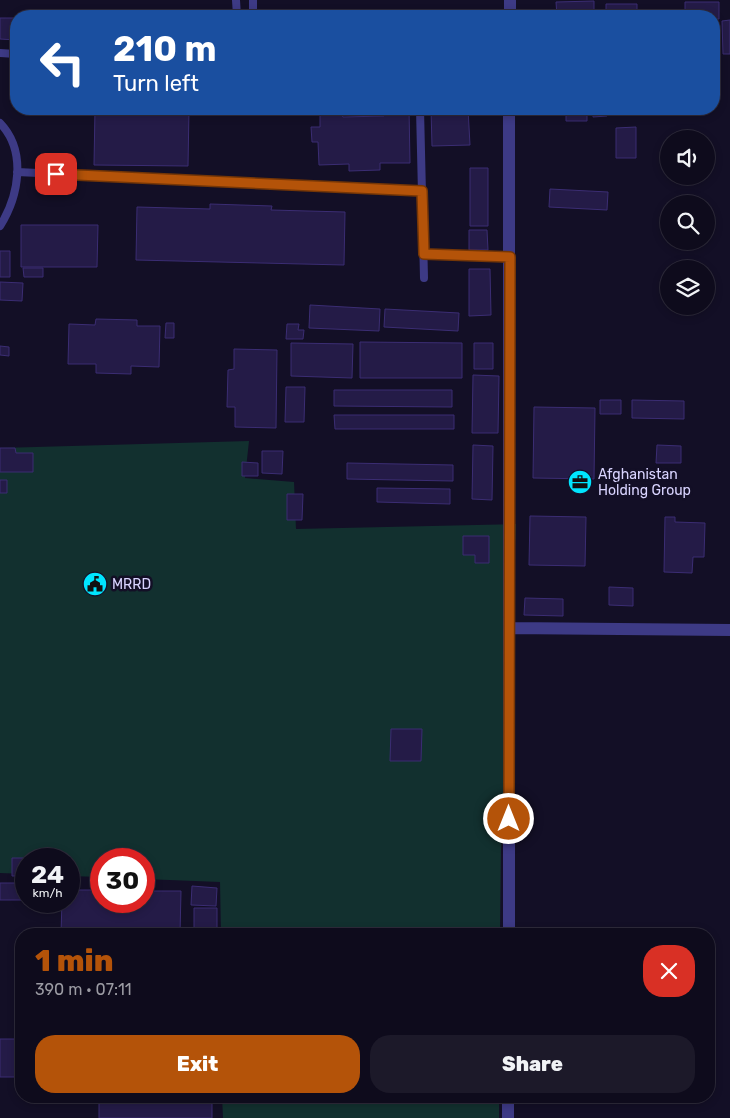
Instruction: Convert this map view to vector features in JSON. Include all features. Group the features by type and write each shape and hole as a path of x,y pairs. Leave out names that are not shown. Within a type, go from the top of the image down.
{"street":[{"path":"508,928 510,115"},
{"path":"510,628 730,630"},
{"path":"508,1103 508,1118"}],"lane":[{"path":"420,115 424,278"},
{"path":"0,123 15,152 18,181 11,208 0,226"},
{"path":"17,172 422,191"},
{"path":"424,254 510,257"}],"green space":[{"path":"249,441 245,478 294,482 296,529 516,524 501,850 500,928 221,928 220,882 155,879 155,848 90,848 90,877 80,876 80,848 15,848 15,874 0,873 0,448"},
{"path":"222,1103 499,1103 499,1118 223,1118"}],"building":[{"path":"594,1 594,10 557,10 556,2"},
{"path":"685,2 719,2 719,10 685,10"},
{"path":"606,4 637,4 637,10 606,10"},
{"path":"0,18 10,18 10,40 0,39"},
{"path":"730,20 730,54 723,54 722,21"},
{"path":"95,115 189,115 188,166 94,165"},
{"path":"320,115 342,115 343,117 409,115 410,163 380,163 380,170 349,171 349,164 319,165 318,142 312,142 311,127 320,127"},
{"path":"431,115 468,115 470,145 432,146"},
{"path":"566,115 587,115 587,121 566,121"},
{"path":"593,115 607,115 607,116 593,117"},
{"path":"636,127 636,158 616,158 616,128"},
{"path":"470,168 488,168 488,226 470,226"},
{"path":"550,189 608,192 607,210 549,207"},
{"path":"210,204 272,206 271,210 345,212 344,265 136,260 137,207 210,209"},
{"path":"21,225 98,225 97,267 21,267"},
{"path":"469,230 487,230 488,250 469,250"},
{"path":"0,251 10,251 10,277 0,277"},
{"path":"23,268 43,268 43,277 24,277"},
{"path":"469,269 490,269 491,315 469,316"},
{"path":"0,282 23,283 22,301 0,300"},
{"path":"310,305 380,309 379,331 309,328"},
{"path":"385,309 459,313 458,331 384,327"},
{"path":"96,319 137,320 137,326 160,326 159,367 131,366 131,374 96,373 96,364 68,364 69,324 95,325"},
{"path":"166,323 174,323 174,338 165,338"},
{"path":"287,324 299,324 298,330 304,330 303,339 286,339"},
{"path":"360,342 462,343 462,378 360,378"},
{"path":"291,343 353,344 352,378 291,376"},
{"path":"474,343 493,343 493,369 474,369"},
{"path":"0,346 9,347 9,356 0,355"},
{"path":"234,349 277,350 276,428 235,427 235,407 227,407 228,370 234,369"},
{"path":"473,375 499,376 498,433 472,433"},
{"path":"286,387 305,387 304,422 285,422"},
{"path":"334,390 452,390 452,407 334,406"},
{"path":"600,400 621,400 621,414 600,414"},
{"path":"632,400 684,401 684,419 632,418"},
{"path":"534,407 595,408 594,479 533,478"},
{"path":"334,415 454,415 454,429 335,429"},
{"path":"473,445 493,446 492,500 472,499"},
{"path":"657,445 681,446 681,463 656,463"},
{"path":"0,448 15,448 16,453 33,453 33,472 0,472"},
{"path":"262,451 283,451 282,474 262,473"},
{"path":"242,462 258,463 258,476 242,476"},
{"path":"347,463 453,465 453,481 347,479"},
{"path":"0,480 7,480 7,493 0,493"},
{"path":"377,488 450,489 450,504 377,502"},
{"path":"287,494 303,494 302,520 287,520"},
{"path":"530,516 586,517 585,566 529,565"},
{"path":"665,517 675,517 675,522 705,523 704,557 693,557 692,573 664,572"},
{"path":"463,536 489,536 489,563 475,563 475,555 463,555"},
{"path":"609,587 633,588 633,606 609,605"},
{"path":"525,598 563,599 563,616 524,615"},
{"path":"391,729 422,729 421,761 390,761"},
{"path":"12,858 15,858 15,876 12,876"},
{"path":"0,883 15,883 15,900 0,900"},
{"path":"192,886 217,888 216,906 191,905"},
{"path":"80,890 90,890 90,913 155,913 155,891 181,891 180,928 61,928 62,913 80,913"},
{"path":"194,908 217,908 217,928 194,928"},
{"path":"0,1039 15,1039 15,1077 0,1077"},
{"path":"99,1103 212,1103 212,1118 99,1118"}],"place":[{"name":"Afghanistan Holding Group","path":"580,482"},
{"name":"MRRD","path":"95,584"}],"route":[{"path":"56,174 422,191 424,254 510,257 509,819"}]}
